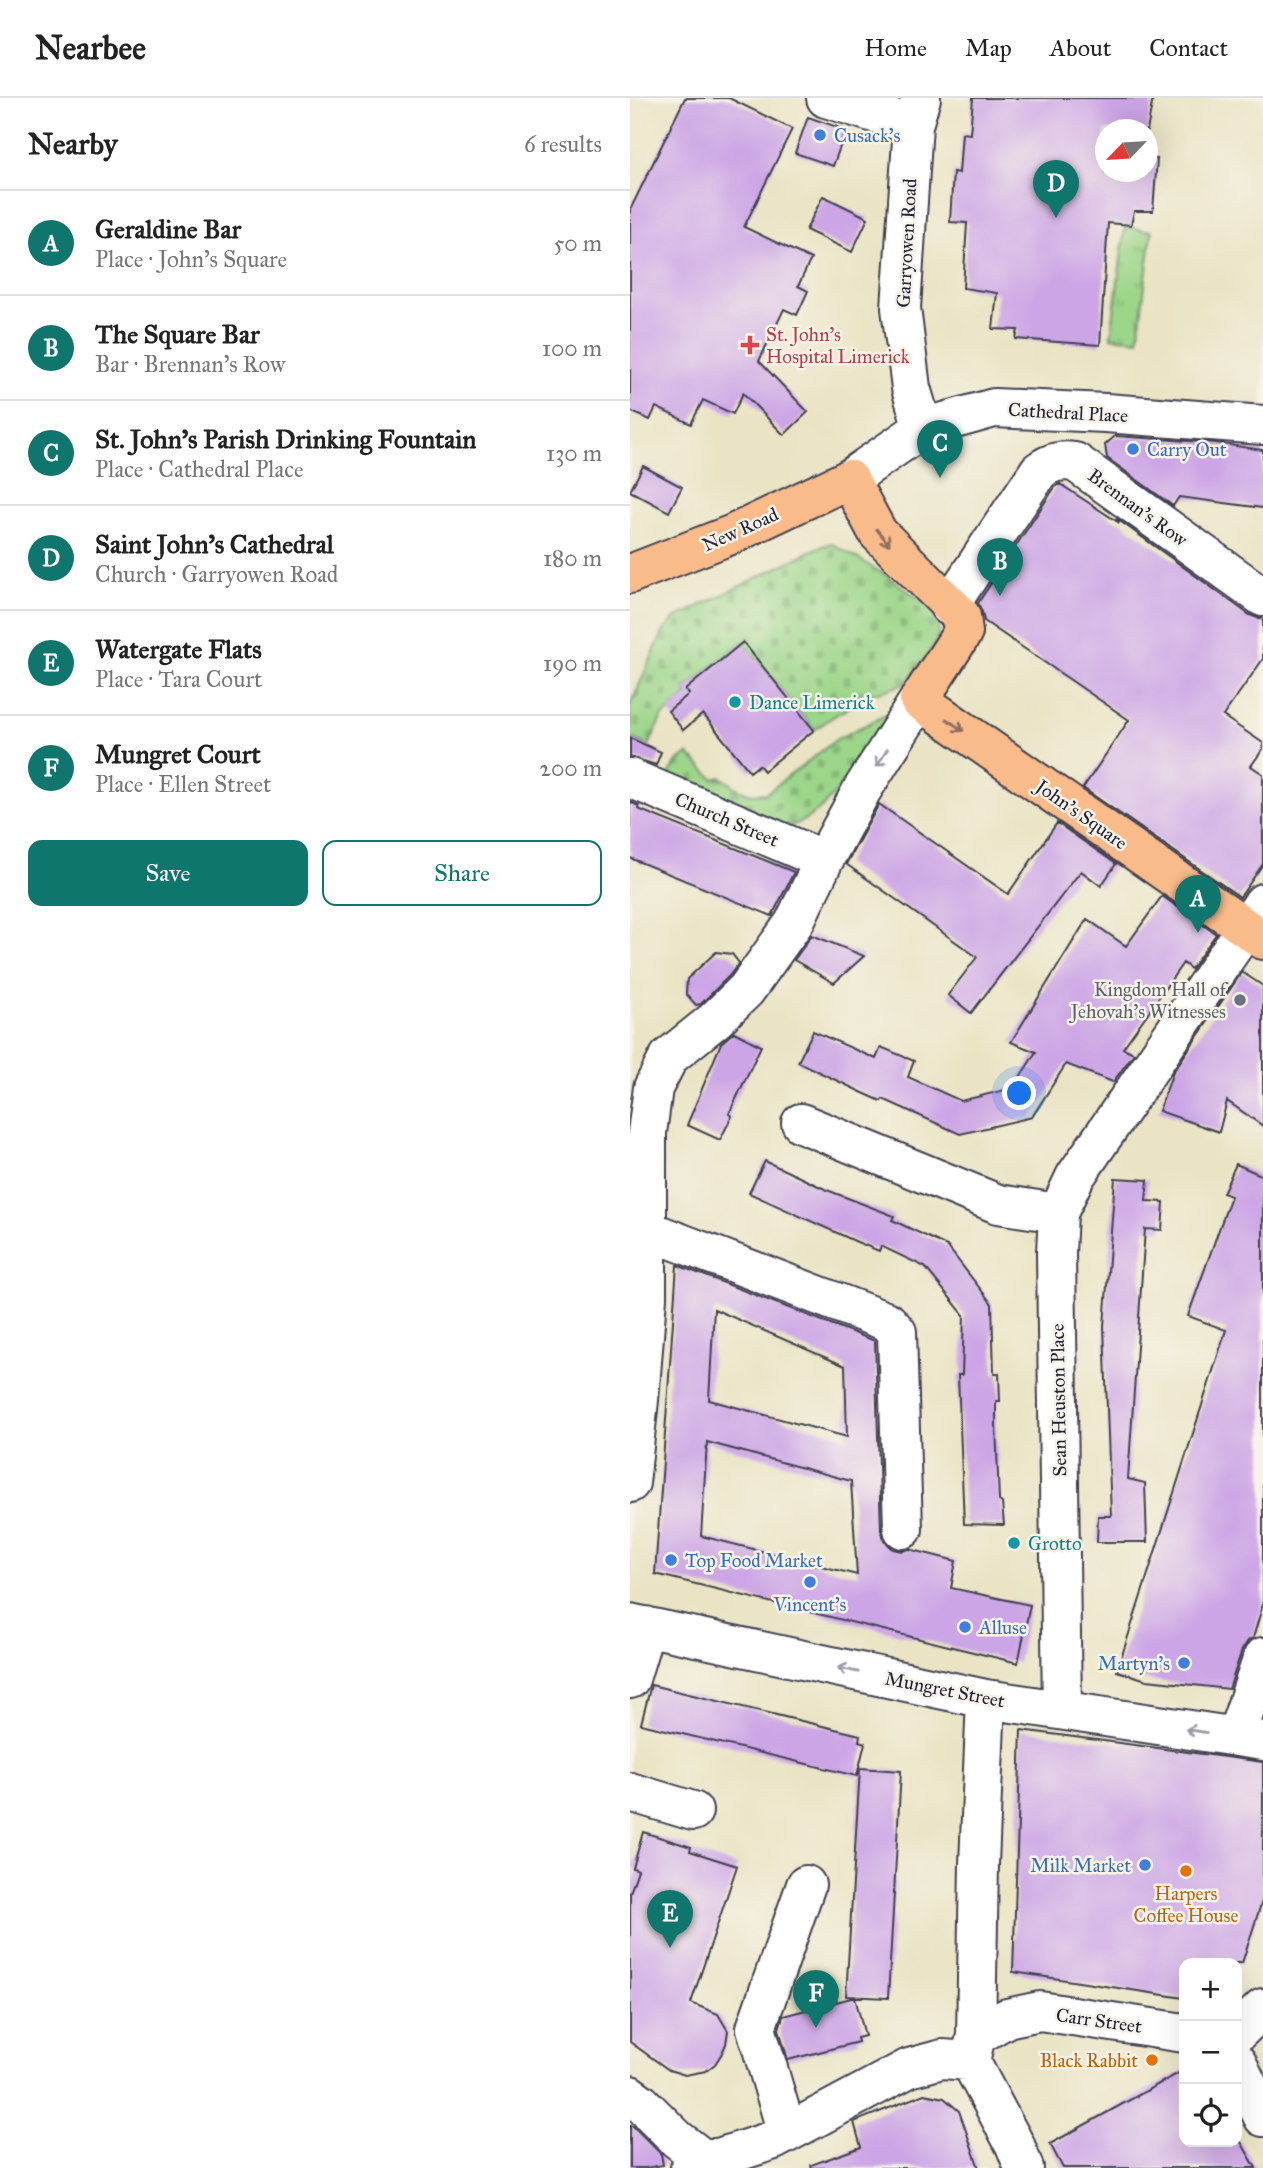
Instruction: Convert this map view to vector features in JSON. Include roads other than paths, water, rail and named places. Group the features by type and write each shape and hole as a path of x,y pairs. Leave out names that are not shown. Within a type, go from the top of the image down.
{"main road":[{"name":"New Road","path":"630,574 733,534 849,479"},
{"path":"849,479 878,533 961,616 963,632 919,700"},
{"name":"John's Square","path":"919,700 1257,924"}],"street":[{"path":"826,98 917,112"},
{"name":"Garryowen Road","path":"917,112 901,308 911,388 923,428"},
{"name":"Cathedral Place","path":"849,479 923,428 993,408 1106,413 1263,425"},
{"name":"Brennan's Row","path":"949,606 1039,471 1048,464 1063,460 1075,462 1263,597"},
{"path":"630,1483 639,1400 639,1295 648,1230 638,1129 653,1088 669,1057 715,1020 746,990 794,923 862,790 919,700"},
{"name":"Church Street","path":"630,778 824,860"},
{"name":"Sean Heuston Place","path":"1062,1710 1056,1253 1058,1213 1075,1177 1257,924"},
{"path":"801,1123 998,1204 1058,1213"},
{"path":"648,1230 888,1322 897,1332 903,1529"},
{"path":"630,1679 638,1624"},
{"name":"Mungret Street","path":"638,1624 986,1699 1249,1739"},
{"path":"1249,1739 1263,1657"},
{"path":"986,1699 973,2048 1024,2168"},
{"path":"630,1792 693,1811"},
{"path":"781,2147 756,2028 806,1885"},
{"path":"1242,2028 1263,2008"},
{"name":"Carr Street","path":"973,2048 1007,2018 1040,2011 1179,2032"},
{"path":"630,2095 677,2139 696,2163 781,2147 909,2068 973,2048"},
{"path":"1242,2074 1263,2118"}],"place":[{"name":"Cusack's","path":"820,135"},
{"name":"Saint John's Cathedral","path":"1056,218"},
{"name":"St. John's Hospital Limerick","path":"750,345"},
{"name":"Carry Out","path":"1133,449"},
{"name":"St. John's Parish Drinking Fountain","path":"940,478"},
{"name":"The Square Bar","path":"1000,596"},
{"name":"Dance Limerick","path":"735,702"},
{"name":"Geraldine Bar","path":"1198,933"},
{"name":"Kingdom Hall of Jehovah's Witnesses","path":"1240,1000"},
{"name":"Grotto","path":"1014,1543"},
{"name":"Top Food Market","path":"671,1560"},
{"name":"Vincent's","path":"810,1582"},
{"name":"Alluse","path":"965,1627"},
{"name":"Martyn's","path":"1184,1663"},
{"name":"Milk Market","path":"1145,1865"},
{"name":"Harpers Coffee House","path":"1186,1871"},
{"name":"Watergate Flats","path":"670,1948"},
{"name":"Mungret Court","path":"816,2028"},
{"name":"Black Rabbit","path":"1152,2060"}]}
